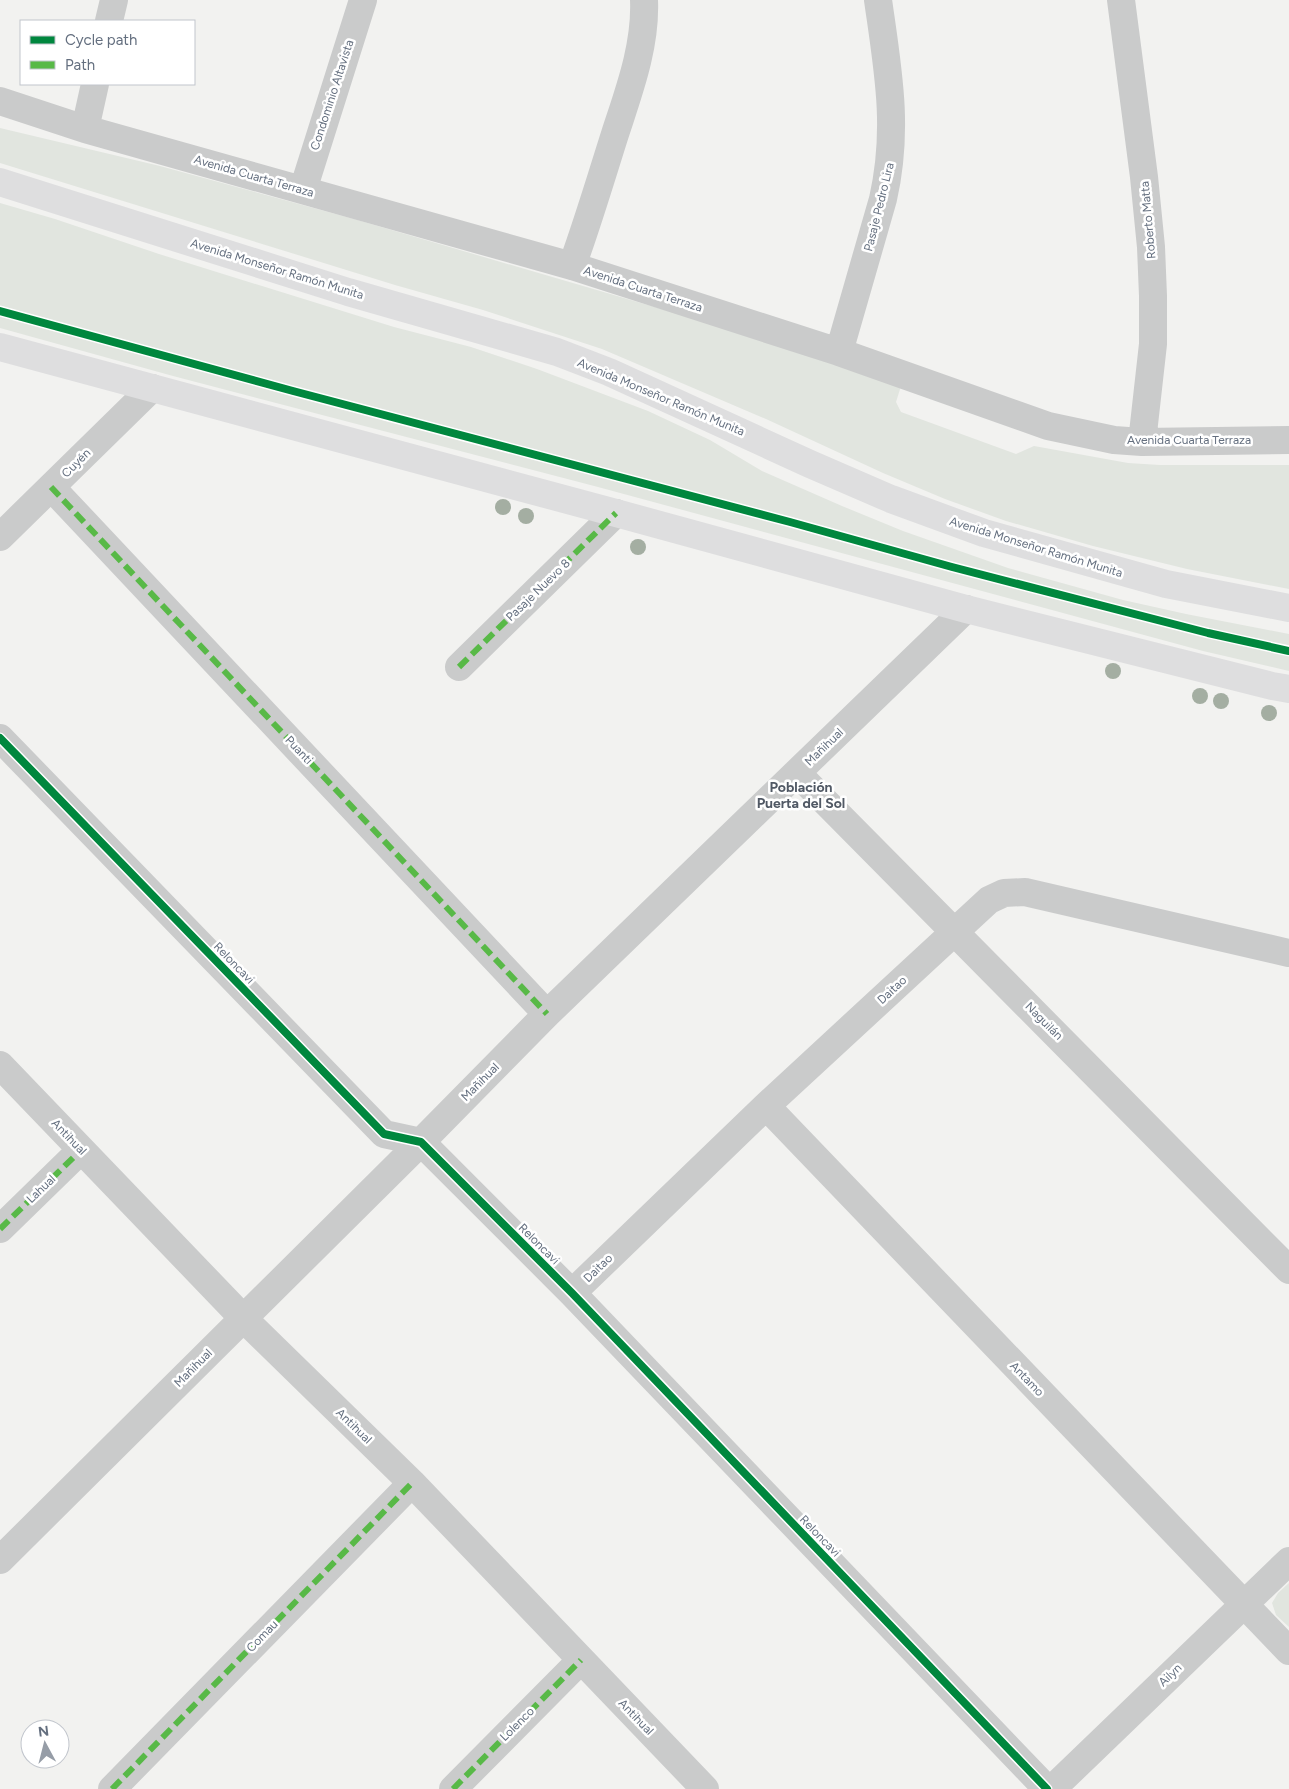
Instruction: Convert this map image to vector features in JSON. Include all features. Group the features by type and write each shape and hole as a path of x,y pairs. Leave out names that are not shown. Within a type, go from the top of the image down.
{"main road":[{"name":"Avenida Monseñor Ramón Munita","path":"0,182 348,292 557,352 609,372 891,499 984,533 1166,584 1289,608"},
{"path":"0,347 966,609 1289,689"}],"street":[{"path":"109,20 114,0"},
{"name":"Condominio Altavista","path":"303,190 362,0"},
{"path":"572,266 585,231 634,76 644,29 644,0"},
{"name":"Pasaje Pedro Lira","path":"839,352 883,199 890,160 892,102 878,0"},
{"name":"Roberto Matta","path":"1121,0 1151,247 1153,344 1142,442"},
{"path":"86,129 95,85"},
{"name":"Avenida Cuarta Terraza","path":"0,101 86,129 572,266 839,352 1048,426 1114,440 1142,442 1289,440"},
{"name":"Cuyén","path":"0,537 152,388"},
{"name":"Puanti","path":"52,487 547,1014"},
{"name":"Pasaje Nuevo 8","path":"459,667 616,513"},
{"name":"Mañihual","path":"0,1560 422,1142 547,1014 966,609"},
{"name":"Reloncavi","path":"0,738 384,1134 422,1142 572,1293 1047,1789"},
{"name":"Naguilán","path":"798,773 1289,1270"},
{"name":"Daitao","path":"572,1293 766,1106 989,900 1004,893 1024,892 1289,953"},
{"name":"Antihual","path":"0,1065 243,1318 412,1482 705,1789"},
{"name":"Antamo","path":"766,1106 1289,1651"},
{"name":"Lahual","path":"0,1229 81,1150"},
{"name":"Comau","path":"112,1789 412,1482"},
{"name":"Ailyn","path":"1052,1789 1289,1561"},
{"name":"Lolenco","path":"453,1789 581,1660"}],"shaded area":[{"path":"0,128 160,166 354,219 706,322 901,386 896,402 901,412 1016,454 1034,446 1128,463 1160,465 1289,465 1289,589 1187,569 1093,546 1006,521 945,499 883,473 766,419 602,349 483,310 395,285 0,163"},
{"path":"0,203 394,327 471,347 537,369 648,411 710,440 762,471 842,506 903,531 1008,568 1123,600 1289,634 1289,671 1203,651 598,487 173,376 0,328"},
{"path":"1289,1583 1289,1627 1276,1615 1272,1603 1278,1593"}],"marked path":[{"path":"51,487 547,1014"},
{"path":"459,667 616,513"},
{"path":"0,1229 81,1150"},
{"path":"112,1789 412,1483"},
{"path":"453,1789 581,1660"}],"cycle path":[{"path":"0,311 952,567 1208,633 1289,651"},
{"path":"0,738 384,1134 421,1142 572,1293 1047,1789"}],"district":[{"name":"Población Puerta del Sol","path":"801,796"}]}
